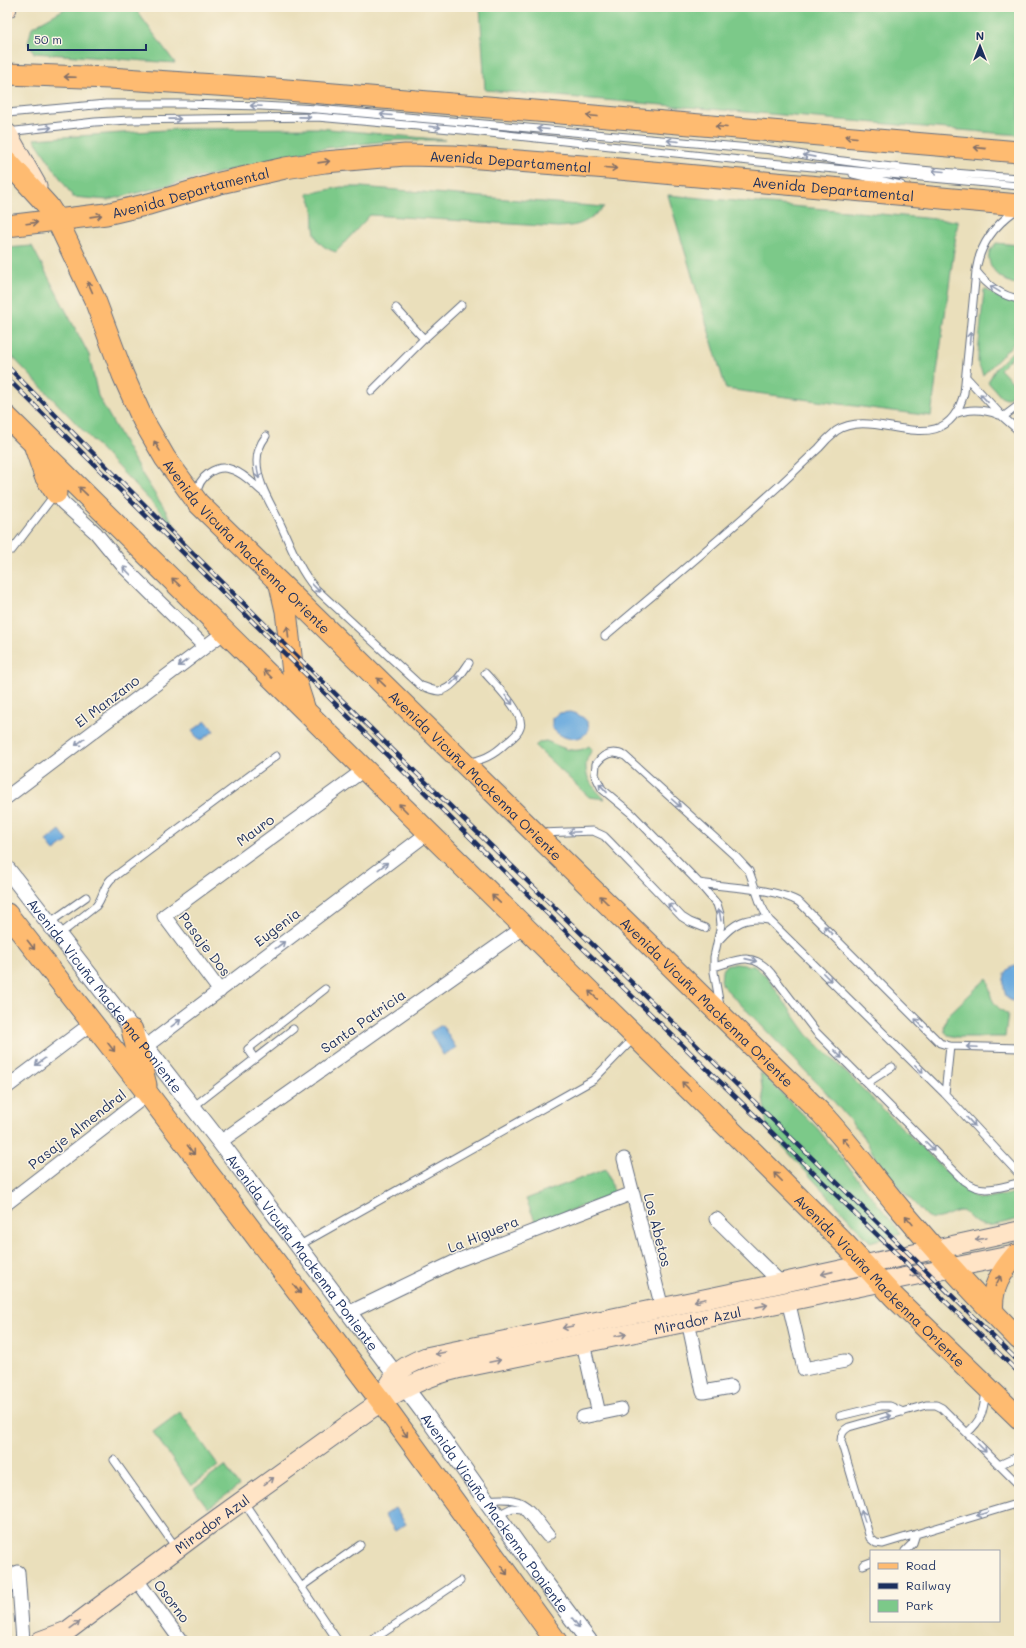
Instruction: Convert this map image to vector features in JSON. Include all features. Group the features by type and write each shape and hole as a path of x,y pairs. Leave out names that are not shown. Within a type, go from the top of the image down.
{"main road":[{"path":"7,74 275,89 1019,152"},
{"path":"7,133 53,213"},
{"name":"Avenida Departamental","path":"7,226 53,213 106,214 149,204 220,183 285,168 325,162 405,155 453,156 592,167 1019,206"},
{"name":"Avenida Vicuña Mackenna Oriente","path":"7,161 53,213 68,240 95,300 123,375 143,420 165,458 198,503 721,1016 779,1070 821,1113 935,1249 993,1313 1019,1339"},
{"name":"Avenida Vicuña Mackenna Oriente","path":"7,417 226,631 428,833 635,1036 865,1265 894,1297 1019,1418"},
{"path":"34,444 45,476 56,493"},
{"path":"280,584 286,611 293,673 306,711"},
{"name":"Avenida Vicuña Mackenna Poniente","path":"7,914 148,1094 381,1401 556,1641"},
{"path":"132,1030 148,1094"},
{"name":"Mirador Azul","path":"43,1641 67,1631 381,1401 388,1385 400,1381 418,1381 442,1372 688,1321 785,1292 865,1265 1019,1231"},
{"path":"993,1313 992,1304 995,1287 1003,1271 1018,1254"},
{"name":"Mirador Azul","path":"400,1381 411,1363 435,1355 662,1308 785,1292 880,1282 1018,1254"}],"street":[{"path":"56,493 64,503 96,533 123,566 204,648"},
{"name":"El Manzano","path":"7,797 226,631"},
{"name":"Mauro","path":"164,916 365,769"},
{"name":"Eugenia","path":"145,1047 428,833"},
{"name":"Avenida Vicuña Mackenna Poniente","path":"7,869 220,1142 400,1381 463,1467 496,1516 589,1641"},
{"name":"Pasaje Dos","path":"164,916 220,991"},
{"name":"Santa Patricia","path":"220,1142 524,927"},
{"path":"7,1087 92,1023"},
{"name":"Pasaje Almendral","path":"7,1203 148,1094"},
{"name":"Los Abetos","path":"624,1159 662,1308"},
{"name":"La Higuera","path":"348,1313 456,1261 633,1193"},
{"path":"716,1219 785,1292 804,1369 845,1361"},
{"path":"688,1321 703,1392 731,1387"},
{"path":"583,1343 599,1414"},
{"path":"584,1417 621,1409"},
{"path":"18,1572 23,1641"},
{"name":"Osorno","path":"136,1580 181,1641"}],"lane":[{"path":"7,113 106,104 221,104 317,109 761,149 885,166 1019,178"},
{"path":"7,133 95,122 130,120 317,117 446,128 823,168 1017,186"},
{"path":"823,168 976,201"},
{"path":"955,415 962,399 966,377 976,271 979,255 987,239 998,224 1019,206"},
{"path":"976,271 990,286 1009,297 1019,299"},
{"path":"372,391 424,339 461,305"},
{"path":"396,308 424,339"},
{"path":"966,377 1003,417 1019,431"},
{"path":"1003,417 1019,405"},
{"path":"605,636 782,484 836,432 847,426 858,424 916,431 929,430 944,424 955,415 966,410 982,410 1003,417"},
{"path":"266,436 259,448 257,461 258,477 305,576 315,588 421,686 437,691 442,690 454,682 469,663"},
{"path":"198,503 198,488 203,478 212,472 223,468 235,470 266,495"},
{"path":"12,550 56,493"},
{"path":"463,762 484,759 495,754 518,732 521,724 519,715 514,706 485,672"},
{"path":"721,1016 714,967 721,926 717,904 632,814 598,784 595,772 596,764 603,756 616,753 625,756 750,871 761,905 769,920 945,1094 1019,1174"},
{"path":"54,929 96,906 100,901 105,885 110,879 276,756"},
{"path":"537,834 585,831 599,833 610,842 675,911 690,922 705,928"},
{"path":"698,883 784,895 799,902 940,1043 950,1046 1019,1048"},
{"path":"54,929 86,897"},
{"path":"719,941 728,930 744,921 757,918 769,920"},
{"path":"714,967 742,958 750,959 763,964 816,1032 970,1186 987,1189 1019,1183"},
{"path":"255,1059 248,1049 325,989"},
{"path":"192,1107 293,1029"},
{"path":"298,1246 593,1080 635,1036"},
{"path":"945,1094 950,1046"},
{"path":"867,1083 892,1067"},
{"path":"967,1433 976,1425 982,1416 987,1387"},
{"path":"1019,1485 942,1408 936,1405 926,1405 849,1427 842,1432 841,1441 872,1541 876,1543 883,1544 1019,1503"},
{"path":"840,1416 881,1406 890,1406 902,1412"},
{"path":"999,1465 1019,1456"},
{"path":"114,1460 177,1549"},
{"path":"485,1500 510,1498 523,1503 535,1514 548,1536 522,1509 512,1508 496,1516"},
{"path":"243,1501 338,1641"},
{"path":"906,1550 913,1543 916,1534"},
{"path":"301,1587 360,1545"},
{"path":"863,1565 870,1562"},
{"path":"371,1641 460,1581"}],"green space":[{"path":"68,7 134,7 175,63 34,53 28,43 32,27"},
{"path":"480,7 1019,7 1019,135 485,90"},
{"path":"319,128 445,140 396,140 317,149 108,200 73,197 34,139 180,129"},
{"path":"341,187 361,187 604,207 584,222 573,226 558,227 370,215 336,252 325,247 315,234 313,210 307,194"},
{"path":"668,195 958,221 931,416 726,389"},
{"path":"996,243 1019,245 1019,285 1008,281 993,270 990,264 989,253"},
{"path":"32,246 89,355 98,396 142,474 178,530 7,351 7,248"},
{"path":"985,289 1002,299 1019,304 1019,338 983,375 978,363 978,354"},
{"path":"1019,345 1019,350 1000,369 1018,388 1018,393 1006,399 1001,397 988,382 996,368"},
{"path":"546,741 572,750 583,749 589,746 592,749 586,763 587,775 591,784 605,799 589,797 535,746 540,742"},
{"path":"728,964 754,966 766,976 807,1034 966,1191 978,1199 987,1199 1019,1192 1019,1219 996,1225 985,1225 975,1222 962,1211 935,1219 926,1216 880,1166 864,1137 824,1090 721,984 722,971"},
{"path":"987,978 993,1002 1001,1010 1008,1014 1005,1037 956,1037 948,1035 945,1032 944,1027 947,1016"},
{"path":"760,1072 817,1128 901,1233 870,1242 767,1129"},
{"path":"606,1169 615,1194 536,1223 526,1199"},
{"path":"180,1412 219,1466 191,1486 153,1432"},
{"path":"225,1466 239,1486 208,1508 194,1489"}],"water":[{"path":"570,712 582,717 588,723 588,729 585,734 579,738 561,736 552,728 552,718 560,713"},
{"path":"206,721 214,731 200,741 192,731"},
{"path":"60,830 68,841 54,851 46,841"},
{"path":"1011,967 1019,967 1019,998 1013,1001 1006,996 1004,978"},
{"path":"442,1025 456,1048 443,1055 430,1032"},
{"path":"395,1508 406,1524 395,1531 384,1515"}],"railway":[{"path":"7,366 345,703 1019,1362"},
{"path":"7,378 516,883 1019,1373"}]}
